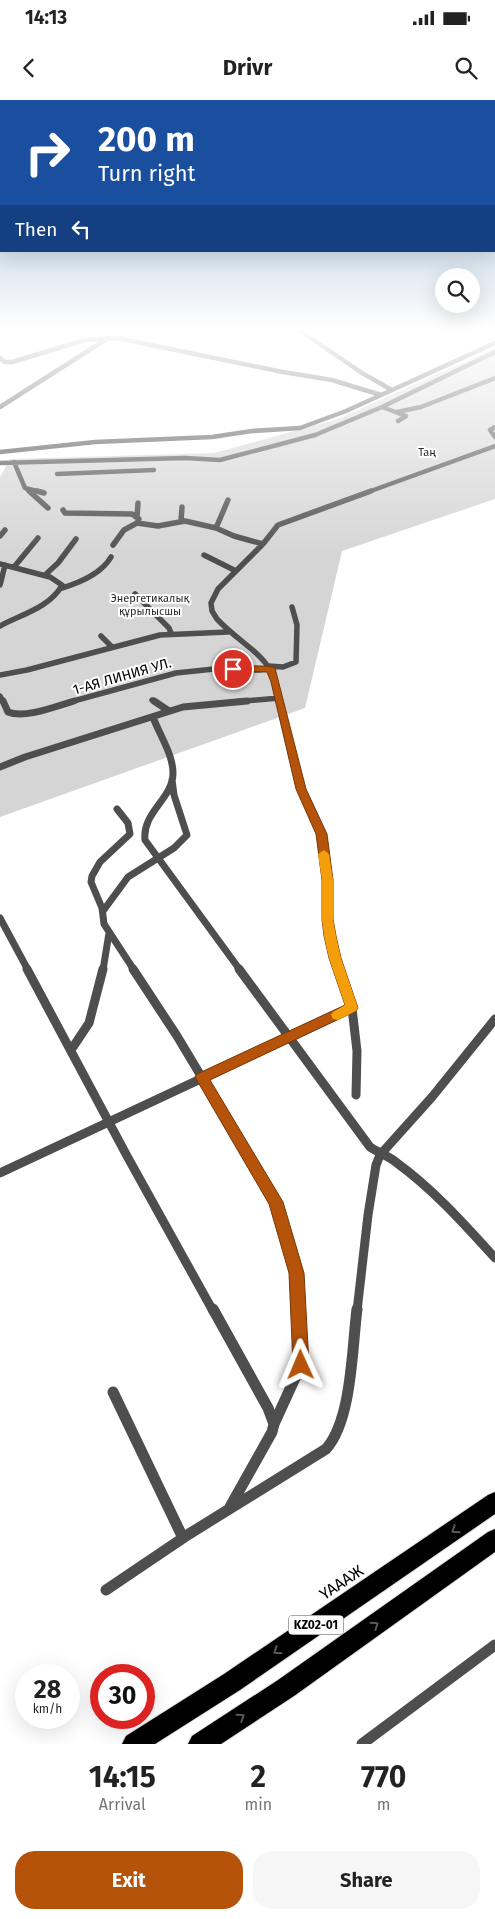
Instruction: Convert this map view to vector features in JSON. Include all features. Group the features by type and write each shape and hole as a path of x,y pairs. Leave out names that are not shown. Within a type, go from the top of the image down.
{"highway":[{"name":"ҮАААЖ","path":"134,1744 232,1682 495,1502"},
{"name":"KZ02-01","path":"200,1744 286,1688 495,1539"}],"street":[{"path":"0,452 95,442 212,437 252,431 300,428 328,419 362,404"},
{"path":"0,463 105,460 220,460 315,435 389,404"},
{"path":"397,412 429,404"},
{"path":"382,407 406,416 398,421"},
{"path":"495,427 490,431 495,437"},
{"path":"356,1095 357,1051 352,1008 335,958 327,919 327,880 322,834 301,789 270,667 245,644 228,632 211,609 210,604 212,598 234,570 263,544 272,530 278,525 495,446"},
{"path":"105,460 105,472"},
{"path":"14,462 27,489 39,502 48,508"},
{"path":"56,474 154,470"},
{"path":"27,489 44,493"},
{"path":"216,528 228,500"},
{"path":"137,523 139,519 137,517 138,503"},
{"path":"182,507 182,521"},
{"path":"63,510 65,513 125,513 137,517"},
{"path":"113,545 128,526 137,523 152,526 182,521 193,521 263,544"},
{"path":"0,536 5,530"},
{"path":"14,567 38,538"},
{"path":"45,575 58,564 76,539"},
{"path":"204,555 234,570"},
{"path":"0,626 52,598 62,588 79,583 107,564 111,558"},
{"path":"0,585 2,564 45,575 57,580 62,585 62,588"},
{"path":"135,594 172,633"},
{"name":"1-АЯ ЛИНИЯ УЛ.","path":"0,696 11,715 18,715 47,709 176,673 214,668 259,670 287,666 296,662 296,612 292,607"},
{"path":"0,675 27,670 172,633 228,632"},
{"path":"101,636 112,647"},
{"path":"0,767 25,757 169,712 200,705 279,698"},
{"path":"152,700 169,712"},
{"path":"153,717 172,768 174,795 186,824 186,835 184,841 160,859 128,877 103,911 102,917 109,933 202,1077 276,1202 296,1273 301,1365 272,1432 229,1509"},
{"path":"172,779 156,805 144,830 145,840 370,1147 397,1162 411,1174 459,1218 495,1258"},
{"path":"103,911 91,884 91,877 106,856 130,834 128,823 117,809"},
{"path":"0,918 127,1156 268,1408 274,1424"},
{"path":"71,1050 89,1023 104,966 109,933"},
{"path":"0,1173 352,1008"},
{"path":"106,1590 183,1538 326,1449 334,1441 340,1429 353,1345 368,1215 376,1165 380,1154 432,1097 495,1019"},
{"path":"113,1392 183,1538"},
{"path":"362,1744 495,1645"}],"green space":[{"name":"Энергетикалық құрылысшы","path":"372,404 495,404 495,499 342,551 305,708 0,817 0,477 10,459 214,453 338,419"}],"slow traffic":[{"path":"324,854 327,880 327,919 330,936 335,958 352,1008 338,1015"}],"route":[{"path":"233,669 265,670 270,668 276,682 279,702 301,789 322,834 327,880 327,919 335,958 352,1008 202,1077 204,1084 276,1202 296,1273 301,1365"}],"park label":[{"name":"Таң","path":"427,452"}]}
